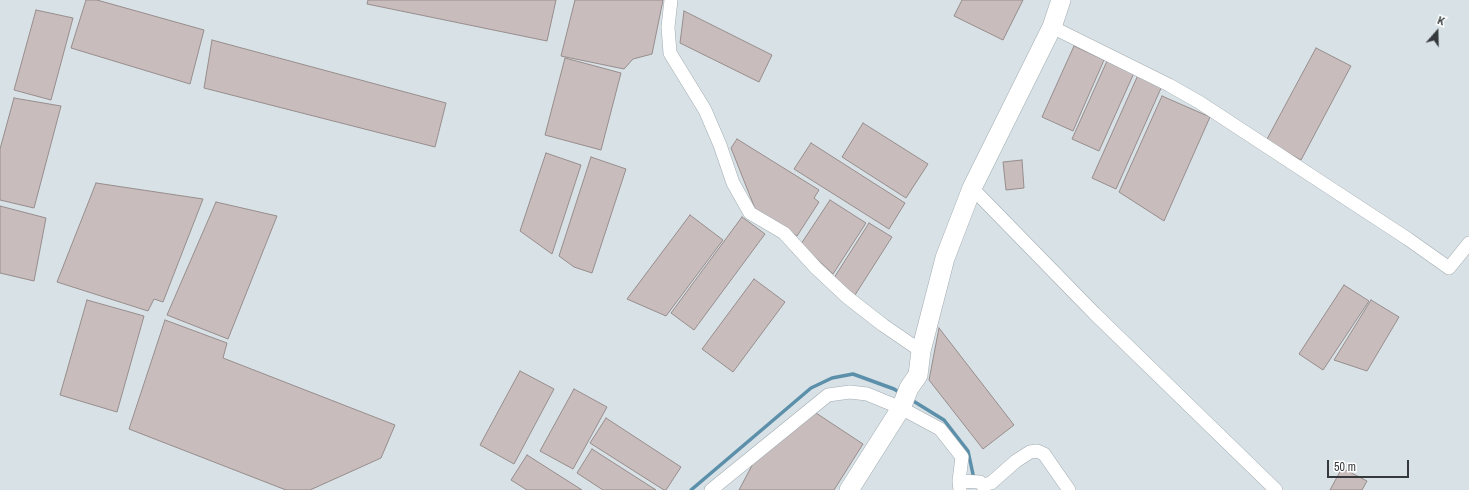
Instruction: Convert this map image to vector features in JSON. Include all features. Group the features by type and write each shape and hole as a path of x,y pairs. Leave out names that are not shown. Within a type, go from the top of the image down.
{"street":[{"path":"671,0 668,27 670,53 705,110 720,145 733,182 750,213 784,233 816,268 847,297 883,325 921,351"},
{"path":"849,490 918,375 921,351 945,258 972,188 1052,27 1061,0"},
{"path":"1052,27 1199,102 1450,268 1469,243"},
{"path":"972,188 1094,313 1276,490"},
{"path":"711,490 828,395 850,392 904,400 940,429 962,457 967,484 982,485 991,483 1016,461 1030,452 1037,451 1044,454 1069,490"}],"building":[{"path":"86,0 97,0 204,30 190,84 71,48"},
{"path":"368,0 556,0 547,41 367,4"},
{"path":"575,0 663,0 652,54 633,59 624,69 561,56"},
{"path":"962,0 1023,0 1003,40 954,16"},
{"path":"36,10 73,18 51,100 14,90"},
{"path":"684,11 772,55 759,82 680,43"},
{"path":"212,40 446,103 435,147 204,88"},
{"path":"1074,46 1104,60 1073,131 1042,117"},
{"path":"1316,48 1351,66 1301,160 1266,141"},
{"path":"565,58 621,73 601,150 545,135"},
{"path":"1107,61 1134,73 1099,151 1072,139"},
{"path":"1138,75 1162,86 1116,189 1092,178"},
{"path":"1162,96 1210,117 1164,221 1119,192"},
{"path":"14,98 61,106 34,208 0,200 0,149"},
{"path":"863,123 928,164 906,198 842,157"},
{"path":"737,139 819,190 814,198 819,202 797,236 756,211 731,148"},
{"path":"811,143 905,203 889,229 794,169"},
{"path":"546,153 581,165 552,254 520,231"},
{"path":"591,157 626,169 592,273 574,267 559,256"},
{"path":"1022,160 1024,188 1006,190 1003,162"},
{"path":"96,183 203,199 163,302 154,299 148,311 57,282"},
{"path":"830,200 866,223 833,274 801,244"},
{"path":"216,202 277,216 228,339 167,315"},
{"path":"0,206 46,218 34,281 0,273"},
{"path":"690,215 723,240 666,316 627,299"},
{"path":"742,217 765,234 694,330 671,313"},
{"path":"869,223 892,237 855,295 832,281"},
{"path":"754,279 785,302 733,372 702,349"},
{"path":"1344,285 1369,301 1323,370 1299,354"},
{"path":"87,300 144,316 117,412 60,395"},
{"path":"1371,300 1399,317 1367,371 1334,360"},
{"path":"165,320 227,343 223,358 395,425 381,458 310,490 286,490 129,429"},
{"path":"939,328 1014,425 983,449 929,380"},
{"path":"520,371 554,389 514,464 480,445"},
{"path":"574,389 607,407 573,469 540,451"},
{"path":"816,413 863,444 834,490 739,490 756,458"},
{"path":"606,418 681,467 666,490 590,443"},
{"path":"592,449 656,490 603,490 577,473"},
{"path":"527,455 582,490 527,490 511,480"},
{"path":"1342,468 1367,481 1362,490 1330,490"}],"waterway":[{"path":"691,490 811,388 832,378 853,374 894,389 902,394"},
{"path":"910,399 944,420 968,451 974,479"}]}
